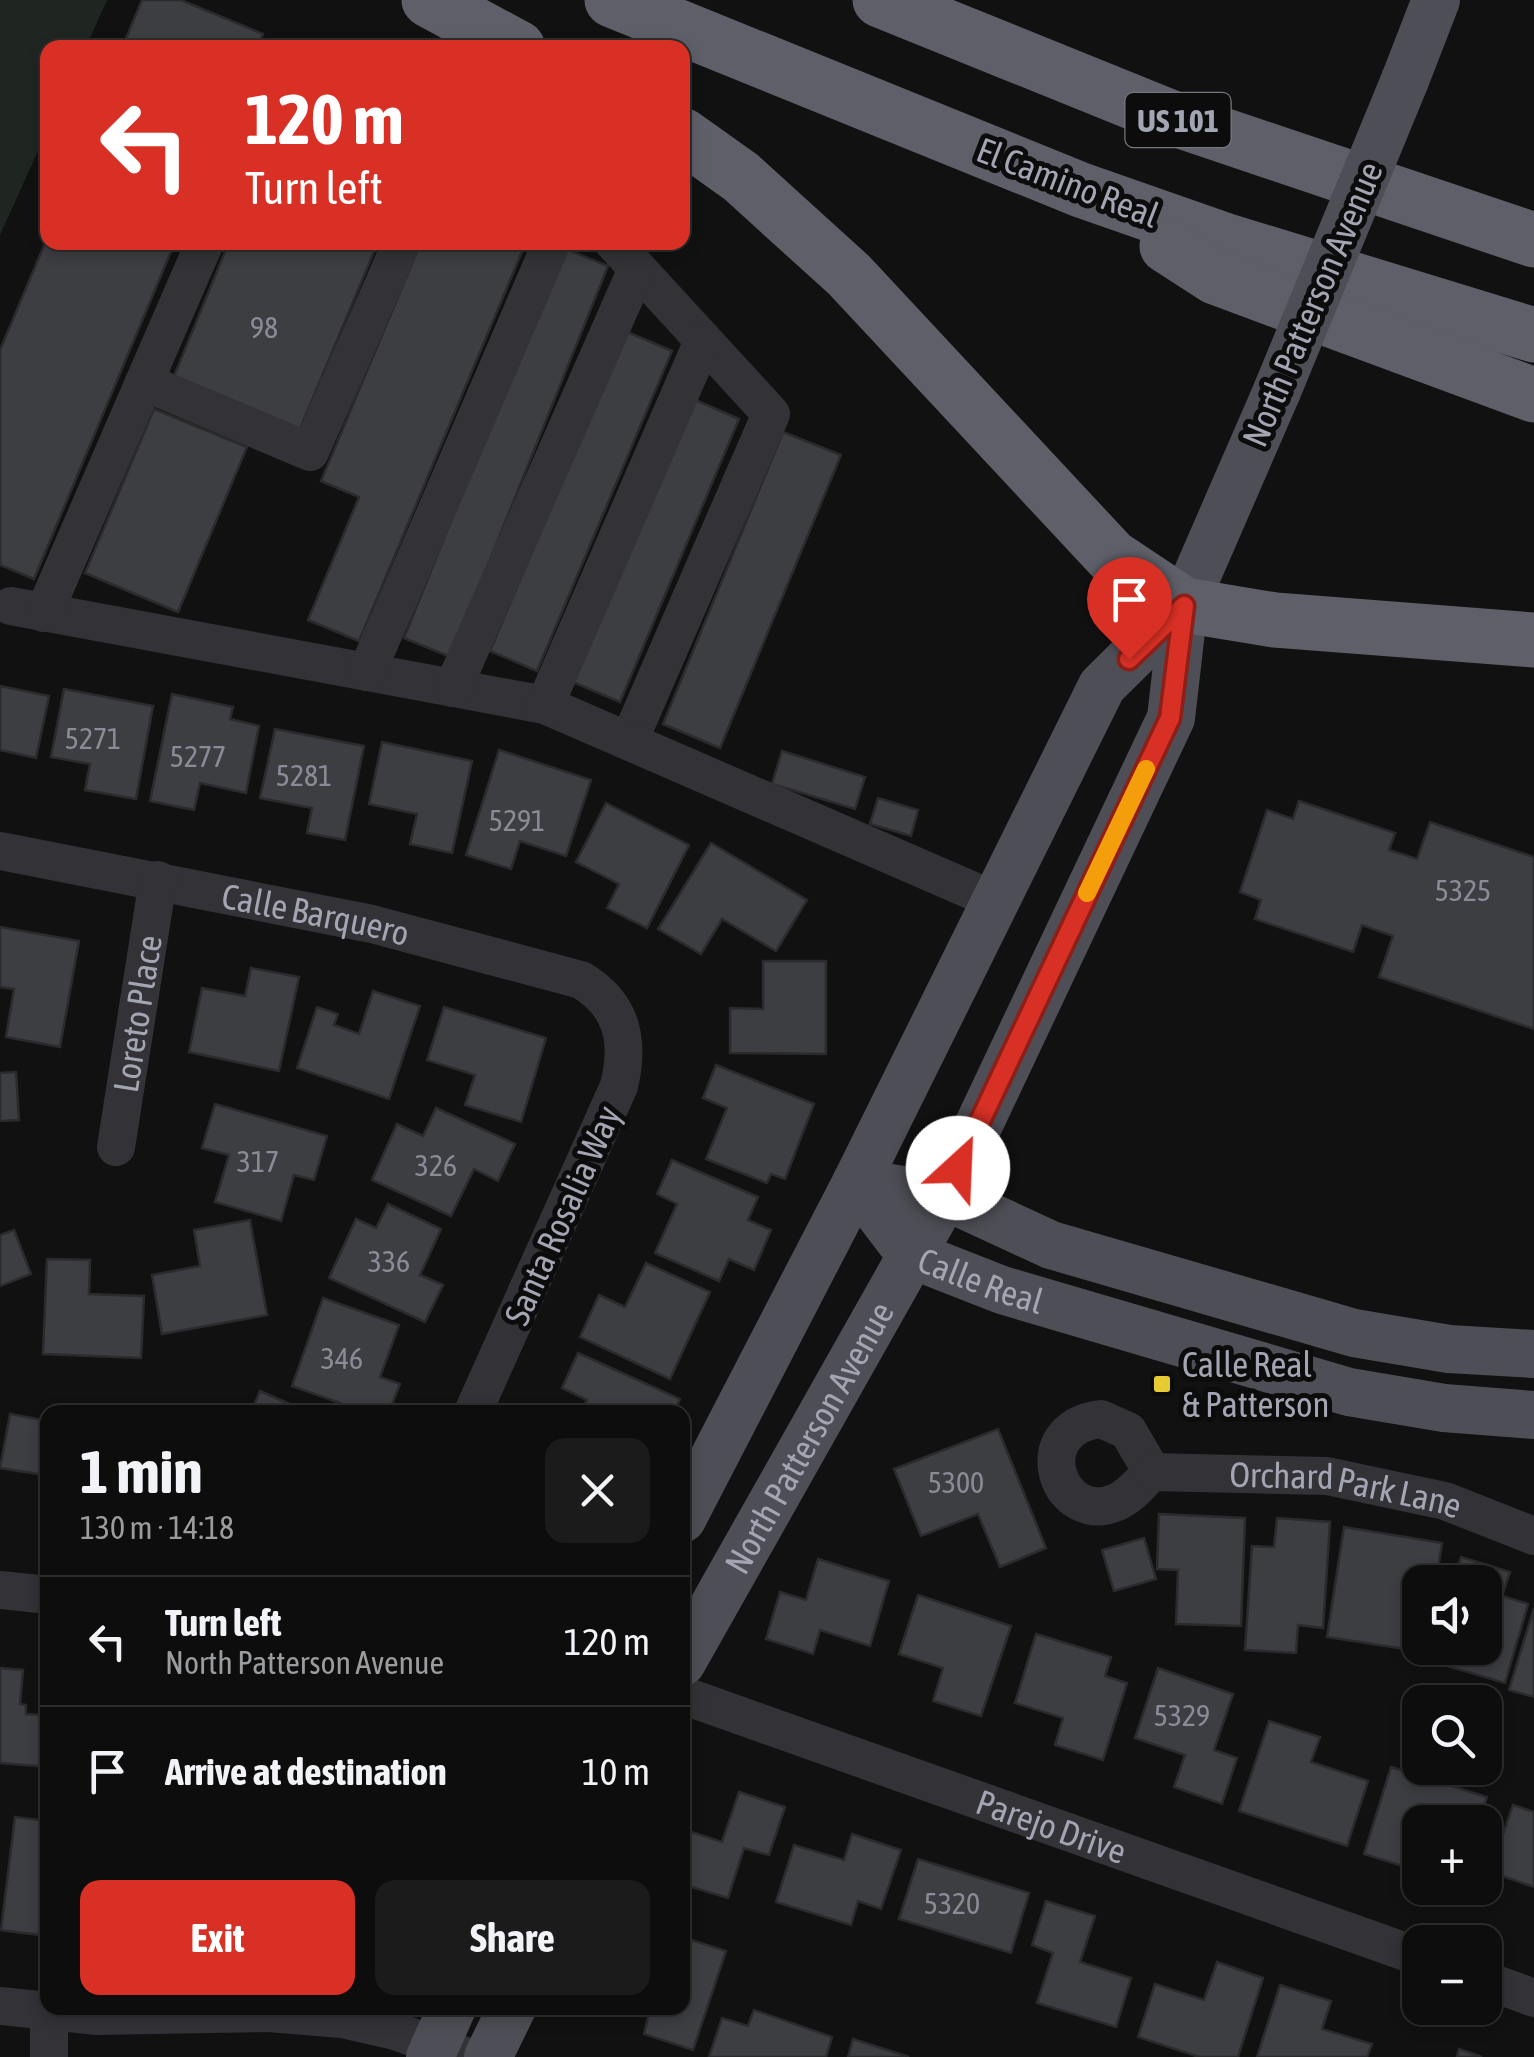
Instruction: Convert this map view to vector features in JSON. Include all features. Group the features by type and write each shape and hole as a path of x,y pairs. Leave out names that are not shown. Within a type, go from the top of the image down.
{"highway":[{"path":"429,0 503,40"},
{"name":"El Camino Real","path":"612,0 1081,190 1224,240 1534,335"},
{"name":"US 101","path":"880,0 1172,118 1508,223 1534,240"},
{"path":"690,142 741,177 849,275 1112,557 1184,606 1276,620 1534,640"},
{"path":"1081,190 1215,276 1534,395"}],"main road":[{"name":"North Patterson Avenue","path":"690,1648 945,1196 1170,718 1184,606 1277,392 1436,0"},
{"name":"North Patterson Avenue","path":"690,1504 856,1182 1102,686 1184,606"},
{"name":"Calle Real","path":"856,1182 945,1196 1051,1245 1354,1333 1430,1346 1534,1354"},
{"name":"Calle Real","path":"856,1182 910,1254 1002,1290 1330,1387 1444,1408 1534,1414"},
{"path":"488,2057 509,2015"}],"street":[{"path":"202,250 144,382 27,609 545,704 996,900"},
{"path":"144,382 310,452 398,250"},
{"path":"367,672 549,250"},
{"path":"453,688 625,256 771,414 629,741"},
{"path":"545,704 703,340"},
{"name":"Calle Barquero","path":"0,851 372,924 582,980 602,993 617,1012"},
{"name":"Loreto Place","path":"116,1148 158,880"},
{"name":"Santa Rosalia Way","path":"476,1405 620,1086 627,1054 617,1012"},
{"name":"Orchard Park Lane","path":"1152,1472 1327,1476 1445,1501 1534,1536"},
{"path":"0,1590 40,1594"},
{"name":"Parejo Drive","path":"690,1698 1402,1951"},
{"path":"1502,1986 1534,1998"},
{"path":"0,2006 40,2011"},
{"path":"49,2015 49,2057"},
{"path":"101,2015 222,2015"},
{"path":"293,2015 342,2019 447,2041"}],"shaded area":[{"path":"0,0 107,0 89,40 40,40 40,146 0,235"}],"building":[{"path":"142,0 181,0 263,34 260,40 125,40"},
{"path":"42,250 172,250 34,579 0,565 0,350"},
{"path":"226,250 375,250 300,429 174,376"},
{"path":"418,250 523,250 359,641 308,620 359,497 321,481"},
{"path":"560,250 608,266 451,657 404,638"},
{"path":"625,331 672,351 537,671 490,651"},
{"path":"693,399 739,419 620,702 573,682"},
{"path":"154,409 247,447 178,612 85,573"},
{"path":"783,432 841,455 720,748 663,724"},
{"path":"0,686 49,696 36,758 0,750"},
{"path":"64,689 153,706 136,799 85,790 90,764 51,757"},
{"path":"172,694 233,707 230,719 259,726 246,793 200,783 194,810 150,801"},
{"path":"275,729 364,746 345,840 307,833 312,808 260,798"},
{"path":"382,742 472,761 452,853 410,844 417,814 369,804"},
{"path":"499,750 591,780 566,856 520,841 511,869 466,855"},
{"path":"782,751 865,777 855,809 772,784"},
{"path":"878,798 918,810 911,836 870,824"},
{"path":"1299,801 1395,833 1389,850 1417,859 1430,822 1534,857 1534,1029 1379,977 1393,936 1362,925 1353,952 1255,919 1261,900 1240,892 1267,810 1293,819"},
{"path":"606,803 689,845 647,928 607,908 619,884 576,862"},
{"path":"711,843 807,900 776,951 722,919 701,954 658,929"},
{"path":"0,927 79,941 60,1047 6,1037 14,989 0,987"},
{"path":"763,961 826,961 826,1054 730,1053 730,1008 763,1009"},
{"path":"251,968 299,977 279,1071 189,1052 202,988 245,996"},
{"path":"373,991 420,1006 389,1099 297,1068 317,1007 338,1014 334,1025 359,1034"},
{"path":"444,1007 546,1038 521,1122 465,1105 475,1075 427,1060"},
{"path":"716,1065 814,1104 785,1179 771,1174 767,1183 706,1159 727,1108 703,1098"},
{"path":"16,1072 19,1120 0,1121 0,1073"},
{"path":"215,1104 327,1136 314,1180 294,1175 281,1221 215,1202 229,1155 202,1148"},
{"path":"436,1108 515,1144 498,1181 474,1169 451,1216 372,1180 397,1124 423,1136"},
{"path":"672,1160 758,1197 748,1220 771,1230 754,1270 729,1259 719,1281 655,1253 677,1204 657,1194"},
{"path":"388,1204 441,1229 420,1275 443,1285 425,1322 329,1278 356,1219 376,1228"},
{"path":"250,1220 267,1315 162,1334 152,1275 200,1266 194,1230"},
{"path":"14,1230 31,1274 0,1286 0,1235"},
{"path":"47,1259 90,1260 89,1294 144,1296 141,1358 43,1354"},
{"path":"646,1263 710,1292 670,1379 580,1337 599,1295 625,1307"},
{"path":"323,1298 399,1325 380,1377 400,1384 392,1405 345,1405 292,1386"},
{"path":"578,1353 680,1399 677,1405 584,1405 587,1400 562,1388"},
{"path":"260,1391 292,1405 254,1405"},
{"path":"10,1414 40,1420 40,1474 0,1468"},
{"path":"998,1429 1046,1548 1000,1567 978,1514 921,1536 894,1469"},
{"path":"1159,1514 1245,1518 1241,1626 1176,1624 1178,1570 1157,1569"},
{"path":"1277,1518 1330,1522 1323,1628 1298,1625 1296,1653 1245,1650 1252,1546 1274,1547"},
{"path":"1344,1527 1442,1543 1439,1565 1402,1565 1402,1648 1327,1637"},
{"path":"1144,1538 1156,1579 1114,1591 1102,1550"},
{"path":"1461,1557 1487,1565 1459,1565"},
{"path":"818,1559 889,1581 870,1646 820,1630 813,1654 766,1639 780,1592 806,1600"},
{"path":"1502,1570 1510,1572 1502,1596"},
{"path":"918,1595 1011,1626 981,1716 933,1701 943,1668 899,1654"},
{"path":"1502,1596 1528,1604 1505,1683 1444,1665 1502,1665"},
{"path":"1534,1608 1534,1697 1509,1690"},
{"path":"1036,1634 1111,1657 1105,1676 1127,1683 1103,1760 1055,1745 1063,1718 1015,1703"},
{"path":"0,1668 23,1670 20,1704 26,1705 26,1714 40,1715 40,1766 0,1763"},
{"path":"1158,1668 1233,1694 1214,1750 1237,1758 1222,1804 1174,1787 1185,1755 1135,1738"},
{"path":"1269,1721 1320,1737 1311,1762 1368,1781 1347,1846 1239,1811"},
{"path":"1391,1767 1402,1770 1402,1785 1449,1785 1487,1797 1484,1805 1402,1805 1402,1866 1364,1854"},
{"path":"739,1792 785,1807 769,1855 744,1848 728,1898 690,1886 690,1832 722,1842"},
{"path":"1513,1805 1534,1812 1534,1887 1502,1876 1502,1837"},
{"path":"15,1817 40,1820 40,1935 1,1930"},
{"path":"852,1834 901,1850 881,1909 858,1901 851,1925 776,1902 794,1845 844,1860"},
{"path":"918,1859 1029,1893 1011,1953 899,1919"},
{"path":"1046,1901 1095,1916 1080,1962 1131,1978 1116,2027 1037,2003 1053,1953 1032,1945"},
{"path":"690,1940 726,1951 693,2050 644,2034 648,2015 690,2015"},
{"path":"1217,1962 1263,1978 1238,2057 1199,2057 1138,2037 1155,1984 1204,2000"},
{"path":"1280,1985 1331,2001 1322,2029 1372,2044 1367,2057 1257,2057"},
{"path":"754,2010 832,2037 826,2057 709,2057 722,2018 748,2026"},
{"path":"853,2039 909,2057 848,2057"},
{"path":"1459,2049 1482,2057 1457,2057"}],"slow traffic":[{"path":"1087,893 1146,769"}],"place":[{"name":"Calle Real & Patterson","path":"1162,1384"}],"route":[{"path":"958,1168 1170,718 1184,606 1129,659"}]}
